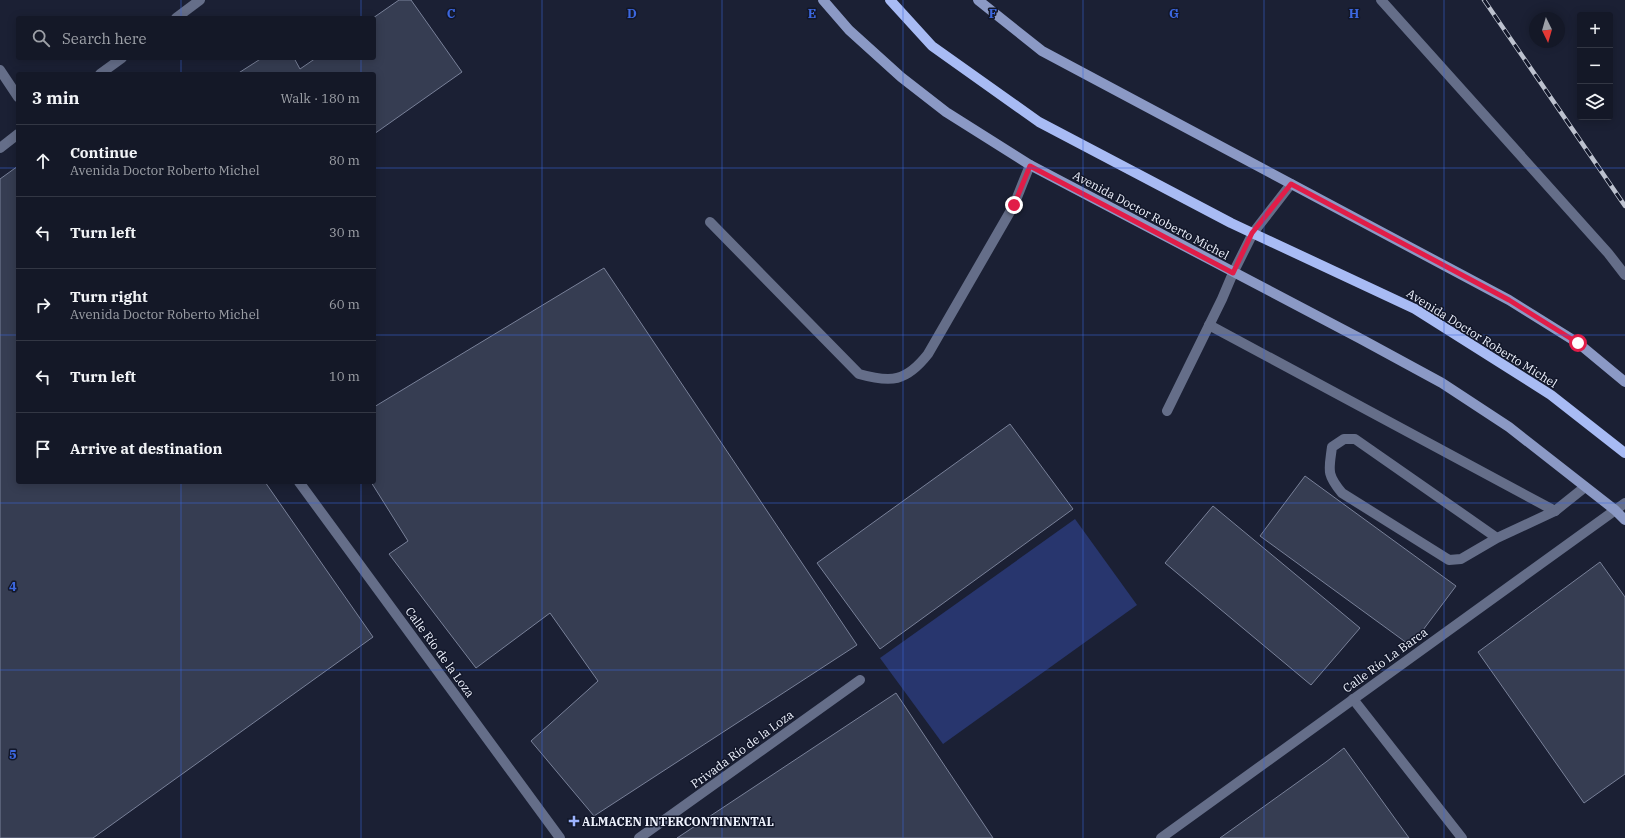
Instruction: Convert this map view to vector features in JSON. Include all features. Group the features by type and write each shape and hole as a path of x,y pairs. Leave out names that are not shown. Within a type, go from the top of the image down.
{"main road":[{"name":"Avenida Doctor Roberto Michel","path":"823,0 849,30 901,77 946,112 1030,166 1442,383 1509,427 1615,510 1625,520"},
{"name":"Avenida Doctor Roberto Michel","path":"890,0 932,46 1039,122 1231,223 1416,309 1551,395 1625,452"},
{"path":"978,0 1042,51 1509,300 1578,343 1625,382"}],"street":[{"path":"179,16 200,0"},
{"path":"1381,0 1608,253 1625,275"},
{"path":"103,72 119,60"},
{"path":"0,70 16,94"},
{"path":"0,148 16,136"},
{"path":"710,222 859,374 876,379 901,378 918,367 928,354 1014,205 1030,166"},
{"path":"1167,411 1210,325 1252,233 1291,184"},
{"path":"1210,325 1555,511"},
{"path":"1497,538 1356,439 1344,439 1332,447 1329,470 1333,482 1342,493 1449,560 1461,559 1497,538 1555,511 1585,487"},
{"name":"Calle Río de la Loza","path":"300,484 560,838"},
{"name":"Calle Río La Barca","path":"1161,838 1625,503"},
{"name":"Privada Río de la Loza","path":"639,838 860,680"},
{"path":"1353,699 1462,838"}],"shaded area":[{"path":"1075,519 1137,605 943,744 880,658"}],"building":[{"path":"399,0 411,0 462,72 376,133 376,72 240,72 259,60 295,60 300,69 313,60 376,60 376,16"},
{"path":"16,167 16,484 266,484 373,637 93,838 0,838 0,179"},
{"path":"604,268 857,645 594,816 531,741 598,681 550,613 476,668 389,554 408,541 372,484 376,484 376,406"},
{"path":"1010,424 1073,509 880,649 817,563"},
{"path":"1305,476 1456,586 1411,646 1260,536"},
{"path":"1213,506 1360,628 1311,685 1165,563"},
{"path":"1600,562 1625,597 1625,774 1584,803 1478,652"},
{"path":"896,693 993,838 677,838"},
{"path":"1344,748 1409,838 1220,838 1326,762"}],"railway":[{"path":"1484,0 1625,206"}],"place":[{"name":"ALMACEN INTERCONTINENTAL","path":"574,821"}],"route":[{"path":"1014,205 1030,166 1233,273 1252,233 1291,184 1509,300 1578,343"}]}
